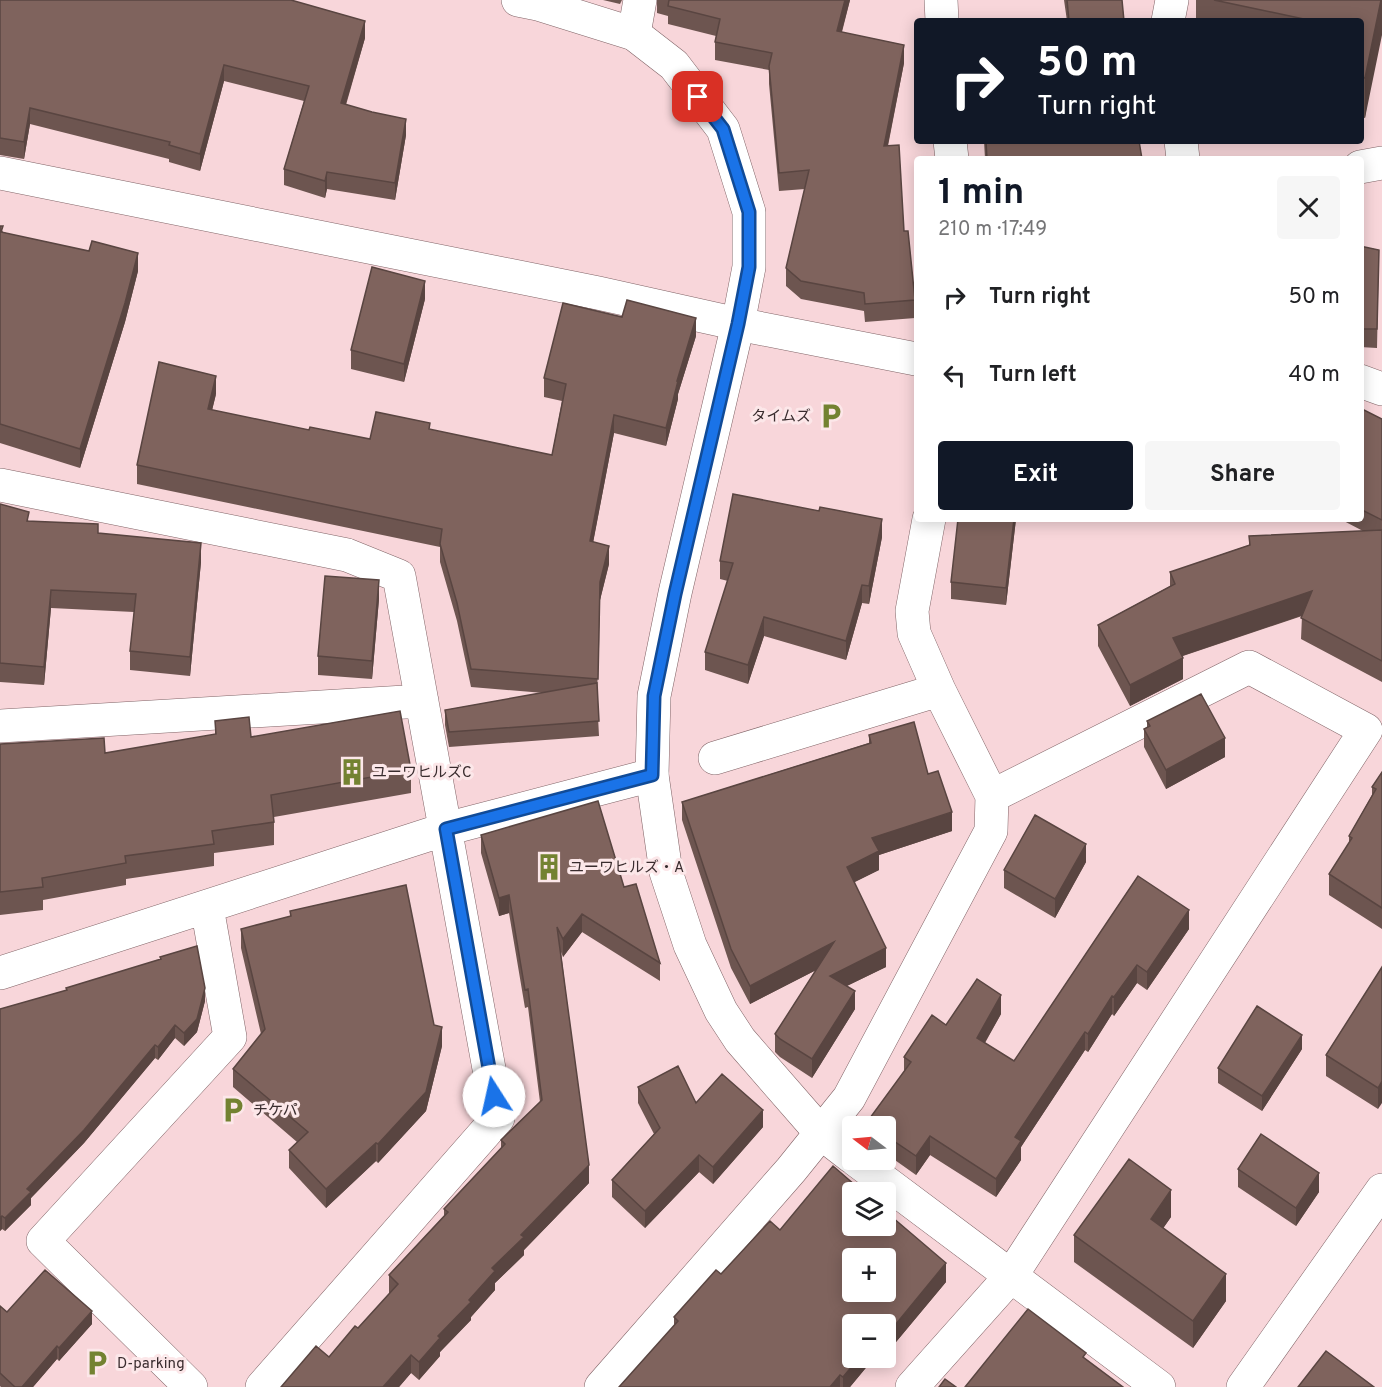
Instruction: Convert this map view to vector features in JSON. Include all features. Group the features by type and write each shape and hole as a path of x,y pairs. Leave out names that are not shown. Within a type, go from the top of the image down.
{"street":[{"path":"518,0 634,34 674,65 723,129 749,212 749,267 738,324 680,571 654,696 652,775 666,872 690,945 721,1011 740,1041 821,1133 842,1149"},
{"path":"634,34 640,0"},
{"path":"941,0 942,18"},
{"path":"1169,18 1172,0"},
{"path":"1364,166 1382,163"},
{"path":"0,173 914,359"},
{"path":"1364,382 1382,389"},
{"path":"0,485 347,555 399,576 498,1118 262,1387"},
{"path":"601,1387 849,1098 991,831 992,796 939,690 914,633 912,611 929,522"},
{"path":"912,1387 1011,1276 1366,730 1249,667 992,796"},
{"path":"715,758 939,690"},
{"path":"0,726 422,701"},
{"path":"0,973 446,829 652,775"},
{"path":"191,1387 43,1241 230,1037 207,907"},
{"path":"869,1170 1159,1387"},
{"path":"1243,1387 1382,1190"}],"building":[{"path":"0,0 291,0 365,21 341,103 406,119 395,183 327,172 325,181 284,169 309,86 224,65 200,154 169,145 170,142 30,108 24,142 0,138"},
{"path":"669,0 845,0 837,31 904,45 884,146 899,145 904,231 908,231 914,300 865,304 864,293 801,281 786,268 809,170 779,173 769,66 772,53 715,42 720,19 668,6"},
{"path":"1067,0 1122,0 1124,18 1069,18"},
{"path":"1214,0 1381,0 1365,78 1364,18 1300,18"},
{"path":"986,144 1140,144 1142,156 987,156"},
{"path":"0,226 3,226 1,232 89,251 92,241 138,253 80,449 0,424"},
{"path":"1364,247 1379,250 1377,329 1364,329"},
{"path":"372,267 425,281 404,364 351,350"},
{"path":"627,300 696,318 666,428 614,415 590,541 609,546 600,582 598,679 471,669 457,603 440,544 442,529 137,465 159,362 216,376 208,409 309,430 310,427 370,439 376,412 430,423 429,429 552,455 566,384 544,378 563,303 622,317"},
{"path":"1364,410 1382,419 1382,520 1364,511"},
{"path":"733,494 819,511 820,507 882,519 869,586 862,585 846,641 764,617 748,665 705,652 733,563 720,561"},
{"path":"0,504 29,512 27,521 98,524 98,533 201,543 190,657 130,651 136,594 51,590 44,667 0,663"},
{"path":"958,522 1014,522 1006,588 951,582"},
{"path":"1382,530 1382,661 1301,618 1312,591 1173,638 1183,658 1130,685 1098,625 1175,584 1170,572 1250,545 1249,536"},
{"path":"325,576 379,580 372,661 318,656"},
{"path":"597,683 599,721 449,732 445,710"},
{"path":"1201,694 1225,738 1166,770 1144,729 1150,726 1147,721"},
{"path":"400,711 411,770 271,795 274,822 212,831 214,844 125,856 126,863 42,878 43,887 0,892 0,744 104,738 105,753 216,734 215,721 249,717 251,737"},
{"path":"914,722 928,774 938,771 952,812 872,838 879,851 847,867 886,948 830,976 855,991 812,1059 775,1034 834,942 750,986 731,949 682,802 871,743 869,735"},
{"path":"1382,772 1382,908 1329,874 1352,838 1349,836 1376,789 1372,787"},
{"path":"598,801 624,887 636,884 660,963 582,914 563,939 557,927 589,1165 521,1235 524,1237 492,1268 495,1271 469,1300 471,1302 438,1336 440,1338 419,1362 411,1355 383,1387 281,1387 316,1346 329,1357 355,1326 358,1328 398,1284 389,1275 448,1212 444,1209 505,1144 501,1140 542,1100 528,989 525,990 509,895 499,898 481,835"},
{"path":"1035,815 1086,844 1055,899 1004,870"},
{"path":"1138,876 1189,910 1147,972 1137,965 1114,997 1112,996 1088,1034 1085,1032 1015,1137 1021,1141 996,1179 930,1136 916,1156 896,1142 896,1116 871,1116 911,1062 904,1057 932,1015 946,1025 977,979 1001,995 977,1038 1014,1061"},
{"path":"406,885 434,1025 442,1027 426,1092 378,1144 376,1143 326,1189 289,1150 308,1132 233,1069 265,1029 241,929 291,916 290,911"},
{"path":"197,946 205,988 197,1019 184,1033 175,1025 158,1047 155,1045 84,1130 27,1189 31,1192 5,1218 2,1216 0,1218 0,1009 67,990 66,988"},
{"path":"1382,967 1382,1081 1378,1088 1326,1055"},
{"path":"1257,1006 1302,1035 1262,1096 1218,1068"},
{"path":"678,1066 696,1103 722,1074 763,1110 713,1167 699,1155 645,1211 612,1180 660,1128 638,1087"},
{"path":"1261,1134 1319,1173 1296,1208 1238,1169"},
{"path":"1129,1159 1171,1190 1151,1219 1226,1274 1193,1321 1074,1235"},
{"path":"833,1166 851,1182 842,1182 842,1236 896,1236 896,1220 946,1263 896,1324 896,1314 842,1314 842,1368 851,1368 843,1377 840,1375 830,1387 619,1387 678,1321 674,1317 716,1270 721,1274 770,1221 780,1230"},
{"path":"45,1270 92,1311 59,1348 57,1346 22,1387 15,1387 0,1373 0,1306 7,1312"},
{"path":"1028,1309 1086,1353 1083,1357 1123,1387 965,1387"},
{"path":"1326,1351 1374,1387 1298,1387"},
{"path":"945,1379 956,1387 939,1387"}],"place":[{"name":"タイムズ","path":"831,416"},
{"name":"ユーワヒルズC","path":"352,772"},
{"name":"ユーワヒルズ・A","path":"549,867"},
{"name":"チケパ","path":"233,1110"},
{"name":"D-parking","path":"97,1363"}],"route":[{"path":"494,1096 446,829 652,775 654,696 749,267 749,212 723,129 698,97"}]}
